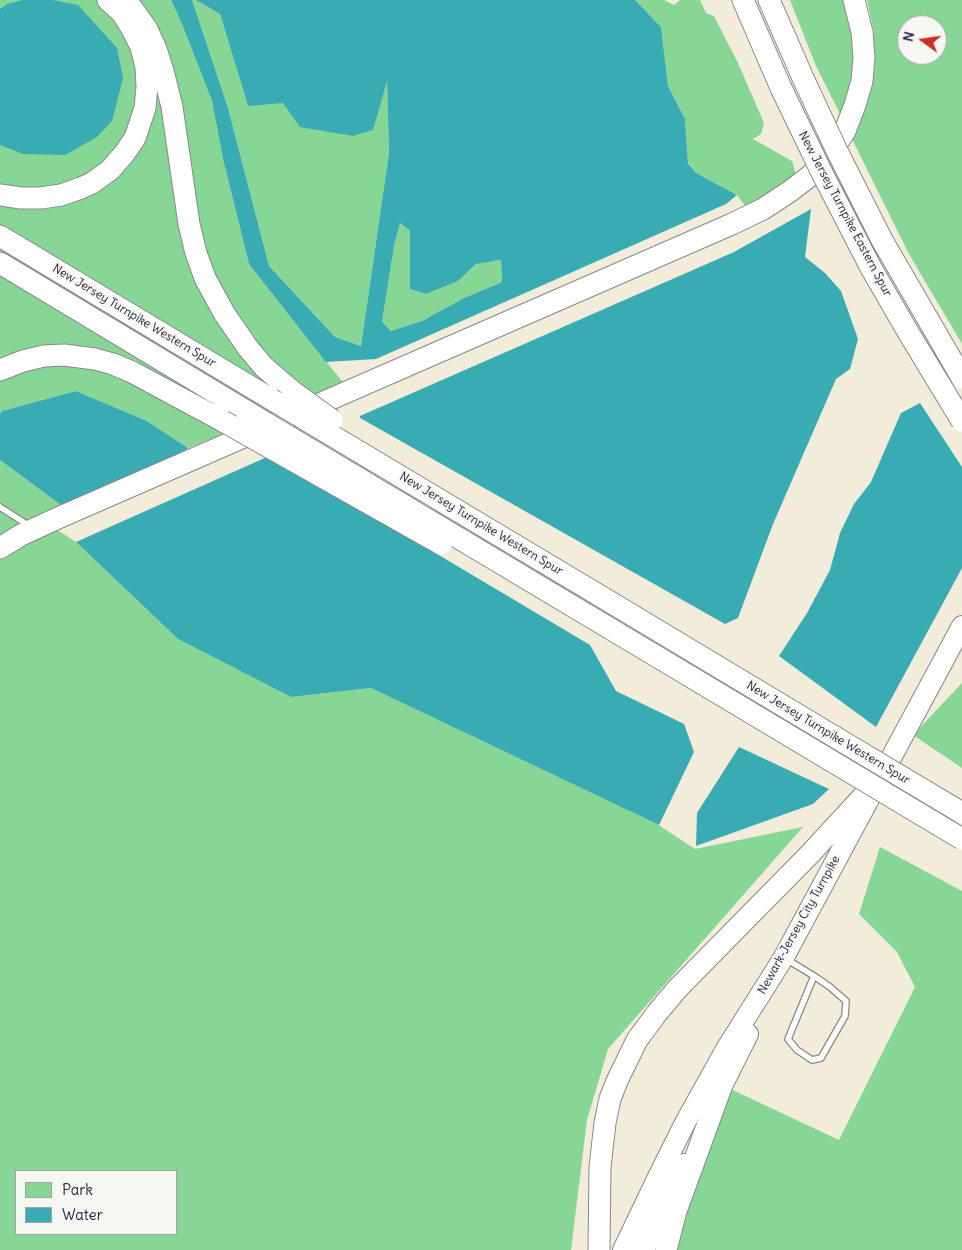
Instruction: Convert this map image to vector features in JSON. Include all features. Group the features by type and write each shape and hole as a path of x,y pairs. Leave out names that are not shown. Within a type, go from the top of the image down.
{"highway":[{"path":"0,195 41,198 61,195 81,188 110,170 135,138 143,118 147,98 145,62 141,47 132,30 122,14 108,0"},
{"path":"126,0 147,29 163,71 172,108 187,218 196,253 205,278 224,314 248,348 264,367 292,391 336,422 539,544 597,594"},
{"name":"New Jersey Turnpike Eastern Spur","path":"743,0 822,174 867,260 962,421"},
{"name":"New Jersey Turnpike Eastern Spur","path":"769,0 837,151 878,232 962,378"},
{"path":"0,548 34,529 763,209 789,192 821,166 841,137 855,105 862,81 864,57 861,26 854,0"},
{"name":"New Jersey Turnpike Western Spur","path":"0,236 962,813"},
{"name":"New Jersey Turnpike Western Spur","path":"0,263 962,839"},
{"path":"0,370 23,361 44,356 64,355 95,359 113,364 132,372 223,421 471,561 550,593"},
{"name":"Newark-Jersey City Turnpike","path":"623,1250 658,1176 717,1065 784,958 962,626"},
{"path":"599,1241 600,1162 605,1122 617,1081 637,1040 656,1013 678,988 809,855 881,777"},
{"path":"644,1250 784,958"},
{"path":"666,1250 676,1210 722,1086"}],"lane":[{"path":"0,507 34,529"},
{"path":"784,958 814,976 830,987 846,1001 845,1016 821,1058 812,1060 797,1050 788,1039 814,976"}],"green space":[{"path":"0,0 171,0 212,101 223,159 249,264 345,385 188,448 147,421 76,391 2,411 0,414"},
{"path":"192,0 196,0 220,14 248,106 387,78 389,153 361,346 335,337 269,266 228,108"},
{"path":"635,0 664,0 674,5 680,0 700,0 706,13 714,16 738,63 764,123 761,134 753,139 792,161 796,175 782,187 746,207 737,195 696,173 688,162 685,119 668,86 661,27"},
{"path":"790,0 848,0 858,57 842,118 816,66"},
{"path":"867,0 962,0 962,344 909,254 852,139 866,107 874,32"},
{"path":"400,223 410,231 410,289 426,294 458,281 476,264 501,260 502,282 464,298 422,321 391,331 382,323 394,246"},
{"path":"0,460 65,508 47,523 76,542 178,639 291,697 371,688 657,824 695,849 803,827 608,1049 587,1120 571,1250 0,1250"},
{"path":"962,683 962,768 913,735"},
{"path":"880,847 962,891 962,1250 666,1250 722,1085 839,1140 915,987 897,952 859,914"}],"water":[{"path":"23,0 52,0 78,5 117,48 123,78 112,121 97,137 65,155 23,154 0,145 0,9 7,4"},
{"path":"171,0 192,0 228,108 269,266 335,337 361,346 389,153 387,81 373,130 353,136 300,127 283,103 248,106 220,14 196,0 635,0 661,27 668,86 685,119 688,163 696,173 737,195 726,204 376,359 326,362 249,264 223,159 212,101","holes":["400,223 410,231 410,289 426,294 458,281 476,264 501,260 502,282 464,298 422,321 391,331 382,322 394,246"]},
{"path":"811,209 805,257 825,273 841,291 858,339 850,369 836,379 773,524 738,618 725,624 360,418 360,416 734,252"},
{"path":"76,391 147,421 188,448 177,456 65,508 0,460 0,414 2,411"},
{"path":"920,403 962,467 962,568 876,727 779,656 807,613 830,570 840,533 854,504 871,482 901,413"},
{"path":"267,457 311,479 590,645 616,691 684,724 694,752 659,825 371,688 291,697 178,639 76,542"},
{"path":"739,747 829,789 813,804 696,846 697,813"}]}
